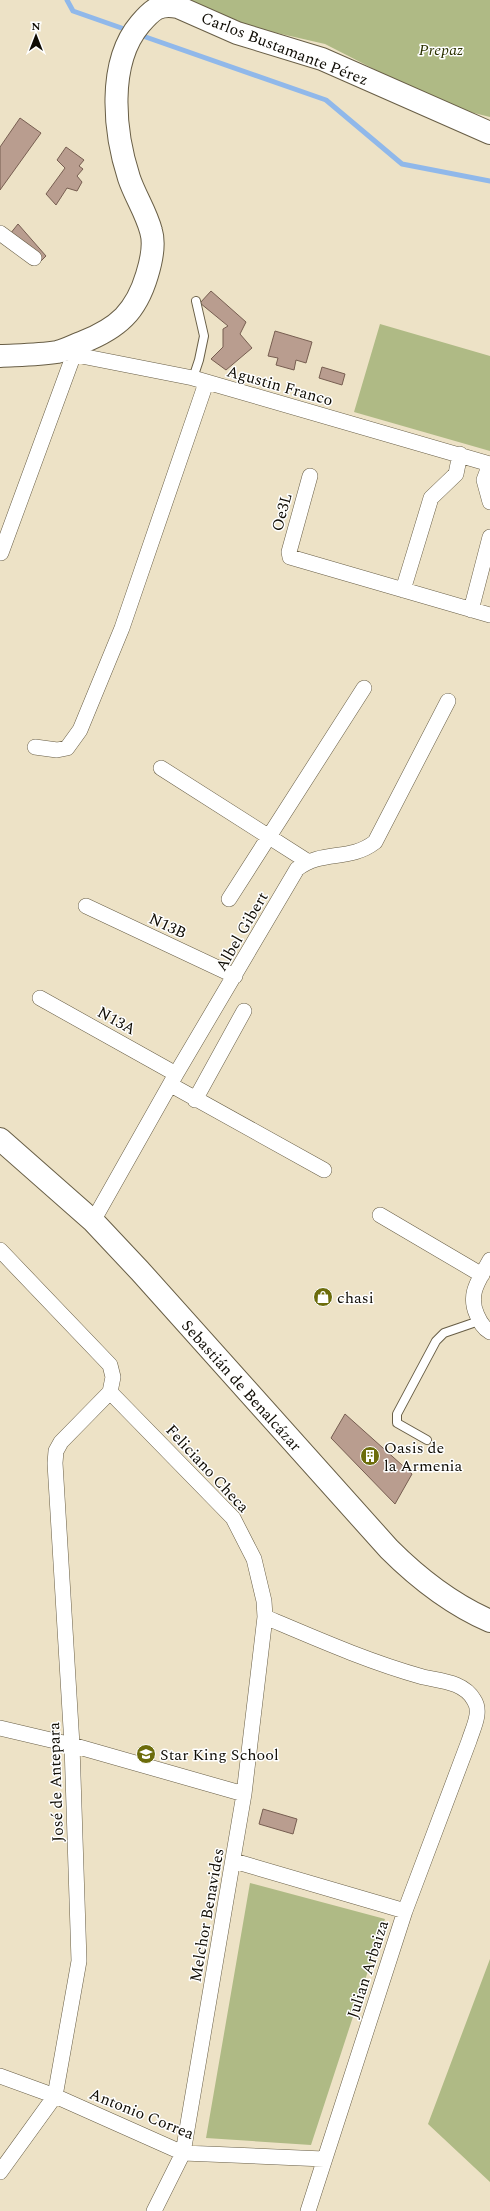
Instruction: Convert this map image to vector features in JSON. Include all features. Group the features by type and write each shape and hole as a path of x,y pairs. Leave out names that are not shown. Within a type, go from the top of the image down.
{"street":[{"name":"Carlos Bustamante Pérez","path":"0,356 66,352 102,334 121,321 136,305 151,260 152,232 130,180 121,154 117,112 119,66 124,48 132,33 162,5 178,7 237,34 322,59 490,133"},
{"path":"0,234 34,258"},
{"name":"Agustin Franco","path":"66,352 200,380 460,454 490,464"},
{"path":"1,553 66,352"},
{"path":"35,747 57,750 67,748 80,730 122,628 200,380"},
{"path":"460,454 456,474 431,498 403,590 490,615"},
{"path":"490,464 484,480 490,502"},
{"name":"Oe3L","path":"310,476 289,552 290,557 403,590"},
{"path":"471,610 490,537"},
{"path":"229,899 364,688"},
{"path":"161,768 307,861 317,857 350,854 365,850 375,842 448,701"},
{"name":"Albel Gibert","path":"93,1221 297,869 307,861"},
{"name":"N13B","path":"86,906 235,976"},
{"name":"N13A","path":"40,998 174,1080 195,1100 324,1170"},
{"path":"195,1100 244,1010"},
{"name":"Sebastián de Benalcázar","path":"0,1139 93,1221 140,1271 413,1574 442,1594 490,1621"},
{"path":"380,1215 482,1275"},
{"path":"0,1250 110,1365 113,1377 110,1392"},
{"path":"490,1260 473,1290 477,1316 490,1332"},
{"name":"Feliciano Checa","path":"110,1392 233,1518 254,1559 264,1601 265,1617"},
{"name":"José de Antepara","path":"0,2172 55,2096 79,1961 72,1745 55,1462 56,1452 61,1442 110,1392"},
{"name":"Julian Arbaiza","path":"265,1617 388,1666 453,1683 465,1690 474,1700 478,1712 469,1741 405,1911 308,2211"},
{"name":"Melchor Benavides","path":"154,2211 183,2153 234,1861 244,1794 265,1617"},
{"path":"0,1728 72,1745 244,1794"},
{"path":"234,1861 405,1911"},
{"name":"Antonio Correa","path":"0,2076 55,2096 183,2153 324,2159"}],"lane":[{"path":"196,301 204,336 200,380"},
{"path":"427,1440 397,1422 397,1414 436,1341 444,1333 477,1316"}],"green space":[{"name":"Prepaz","path":"158,0 490,0 490,117 446,106 325,44 199,15"},
{"path":"380,324 490,356 490,451 354,412"},
{"path":"250,1883 385,1919 311,2145 206,2138"},
{"path":"490,1959 490,2182 428,2124"}],"building":[{"path":"20,118 41,133 0,190 0,147"},
{"path":"66,147 84,160 79,166 83,169 77,176 82,182 77,191 67,188 56,205 46,194 65,168 57,160"},
{"path":"18,224 46,256 41,261 10,234"},
{"path":"211,291 246,322 240,334 252,348 226,370 211,359 223,347 223,329 228,326 200,303"},
{"path":"275,331 312,342 306,363 296,360 294,370 276,365 278,358 268,356"},
{"path":"322,367 345,374 342,385 319,378"},
{"name":"Oasis de la Armenia","path":"345,1414 412,1474 395,1504 331,1438"},
{"path":"263,1809 297,1819 293,1834 259,1824"}],"waterway":[{"path":"67,0 73,11 130,31"},
{"path":"140,35 326,100 402,164 490,181"}],"place":[{"name":"chasi","path":"323,1297"},
{"name":"Oasis de la Armenia","path":"370,1456"},
{"name":"Star King School","path":"146,1754"}]}
